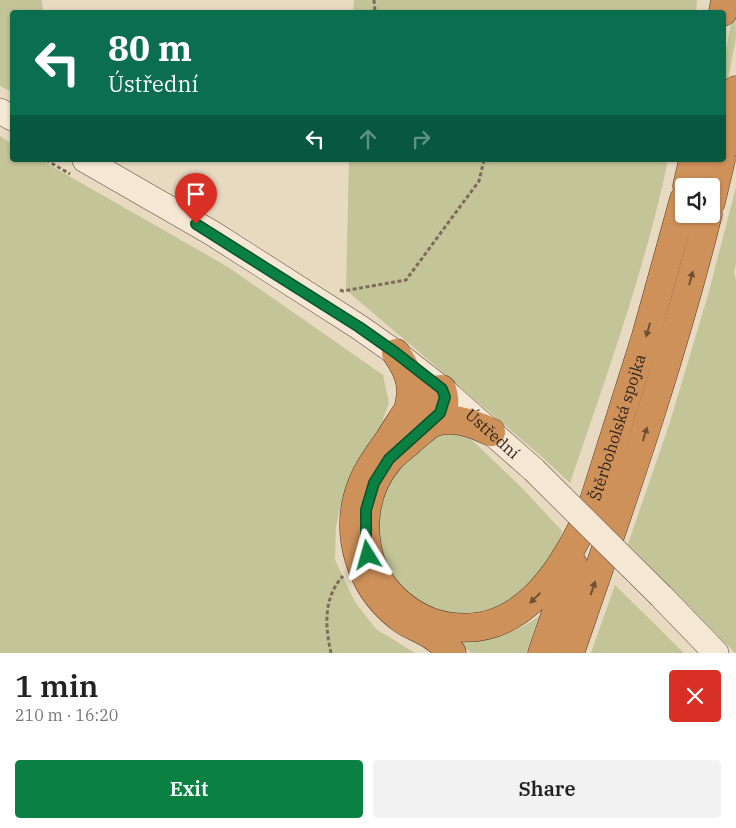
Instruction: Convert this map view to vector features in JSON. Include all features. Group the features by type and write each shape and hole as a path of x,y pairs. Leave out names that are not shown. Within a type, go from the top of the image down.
{"highway":[{"path":"726,138 736,90"},
{"path":"689,178 693,162"},
{"path":"717,178 721,162"},
{"name":"Štěrboholská spojka","path":"542,653 596,497 646,336 677,223"},
{"name":"Štěrboholská spojka","path":"573,647 639,452 677,330 706,223"},
{"path":"396,353 408,373 410,402 416,420"},
{"path":"442,389 445,397 440,413 416,420 368,472 358,497 354,522 358,559 366,578 379,598 406,622 432,636 452,653"},
{"path":"416,420 381,471 369,496 365,526 368,555 383,586 402,606 425,619 454,626 480,626 499,621 526,606 543,590 564,562 596,497"},
{"path":"416,420 454,420 476,425 491,432"}],"street":[{"name":"Ústřední","path":"78,168 212,233 359,327 396,353 442,389 534,470 716,653"}],"path":[{"path":"54,162 78,168"},
{"path":"335,287 343,291 406,280 479,181 484,162"},
{"path":"330,653 326,632 327,607 336,583 358,559"}],"green space":[{"path":"0,0 42,0 43,10 10,10 10,91 0,86"},
{"path":"354,0 697,0 696,10 353,10"},
{"path":"735,0 736,38 726,90 726,51"},
{"path":"0,136 10,143 10,162 44,162 228,267 383,375 389,403 378,433 353,472 343,496 336,527 335,560 355,602 376,629 415,653 0,653"},
{"path":"349,162 668,162 659,201 636,283 570,483 541,456 346,290"},
{"path":"736,187 736,264 734,272 736,280 735,653 628,544 669,425 708,295"},
{"path":"451,433 461,435 473,441 523,489 562,531 553,558 530,592 478,618 427,612 388,577 373,529 388,474 433,438"},
{"path":"615,585 684,653 591,653"},
{"path":"539,616 526,653 471,653 461,643 482,641 502,636"}],"route":[{"path":"196,224 359,327 442,389 445,397 440,413 389,459 374,483 366,510 365,526 368,555"}]}
